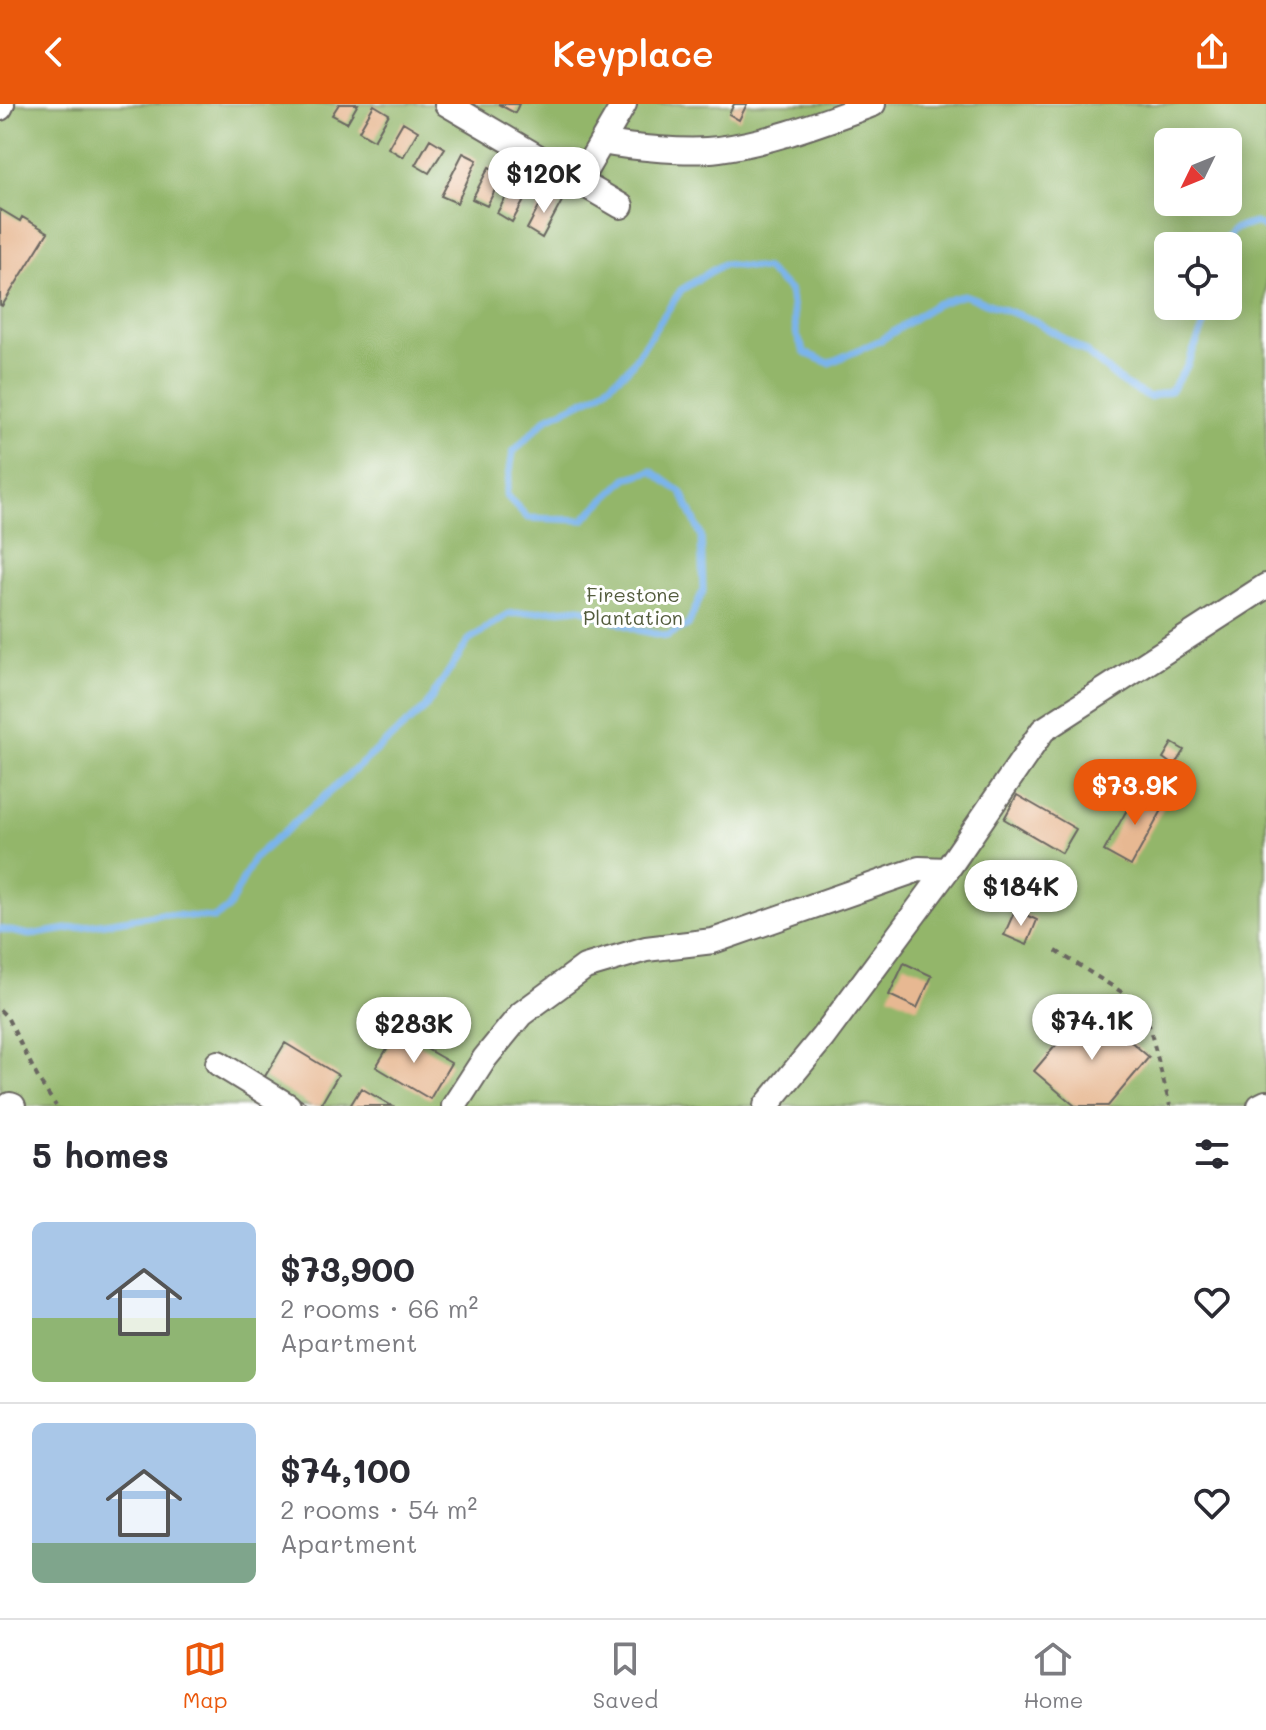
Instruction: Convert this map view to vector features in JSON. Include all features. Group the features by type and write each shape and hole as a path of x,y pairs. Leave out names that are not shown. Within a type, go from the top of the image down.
{"street":[{"path":"579,181 624,104"},
{"path":"602,142 630,147 717,150 788,134 873,104"},
{"path":"450,105 621,206"},
{"path":"766,1106 823,1037 947,870 1043,730 1266,586"},
{"path":"454,1106 485,1058 521,1014 585,967 646,949 713,941 919,869 947,870"},
{"path":"218,1063 288,1106"},
{"path":"1260,1106 1266,1103"}],"path":[{"path":"1056,951 1144,1006 1170,1106"},
{"path":"0,1010 7,1017 40,1082 56,1106"}],"green space":[{"name":"Firestone Plantation","path":"0,104 1266,104 1266,1106 0,1106"}],"building":[{"path":"339,104 358,104 347,123 332,115"},
{"path":"498,104 519,104 515,113"},
{"path":"734,104 747,104 739,120 729,114"},
{"path":"374,105 389,114 374,140 359,131"},
{"path":"403,122 418,131 403,157 388,148"},
{"path":"430,139 445,148 429,173 415,165"},
{"path":"463,153 477,160 457,203 441,196"},
{"path":"489,167 503,174 487,206 472,199"},
{"path":"517,177 532,186 512,222 497,213"},
{"path":"546,193 562,201 542,238 527,229"},
{"path":"0,209 48,232 2,306 0,305"},
{"path":"1172,743 1184,750 1174,766 1163,758"},
{"path":"1139,788 1166,803 1131,866 1104,851"},
{"path":"1017,795 1076,829 1062,853 1004,819"},
{"path":"1015,910 1037,920 1027,945 1004,935"},
{"path":"904,963 932,976 917,1008 889,995"},
{"path":"1089,1006 1149,1057 1108,1106 1075,1106 1034,1071"},
{"path":"397,1032 451,1063 430,1099 376,1067"},
{"path":"285,1043 338,1075 320,1106 311,1106 264,1078"},
{"path":"361,1088 392,1106 350,1106"}],"waterway":[{"path":"1231,232 1255,223 1266,228"},
{"path":"0,929 30,935 161,914 214,918 228,909 254,858 425,708 469,640 508,614 580,608 638,630 667,636 688,625 703,591 701,535 682,493 652,471 627,478 583,520 528,518 506,495 513,452 547,418 598,394 629,368 681,290 723,264 766,269 790,291 797,336 805,353 829,363 881,340 936,304 964,295 1035,321 1087,353 1124,384 1149,397 1170,391 1186,368 1206,320"}]}
